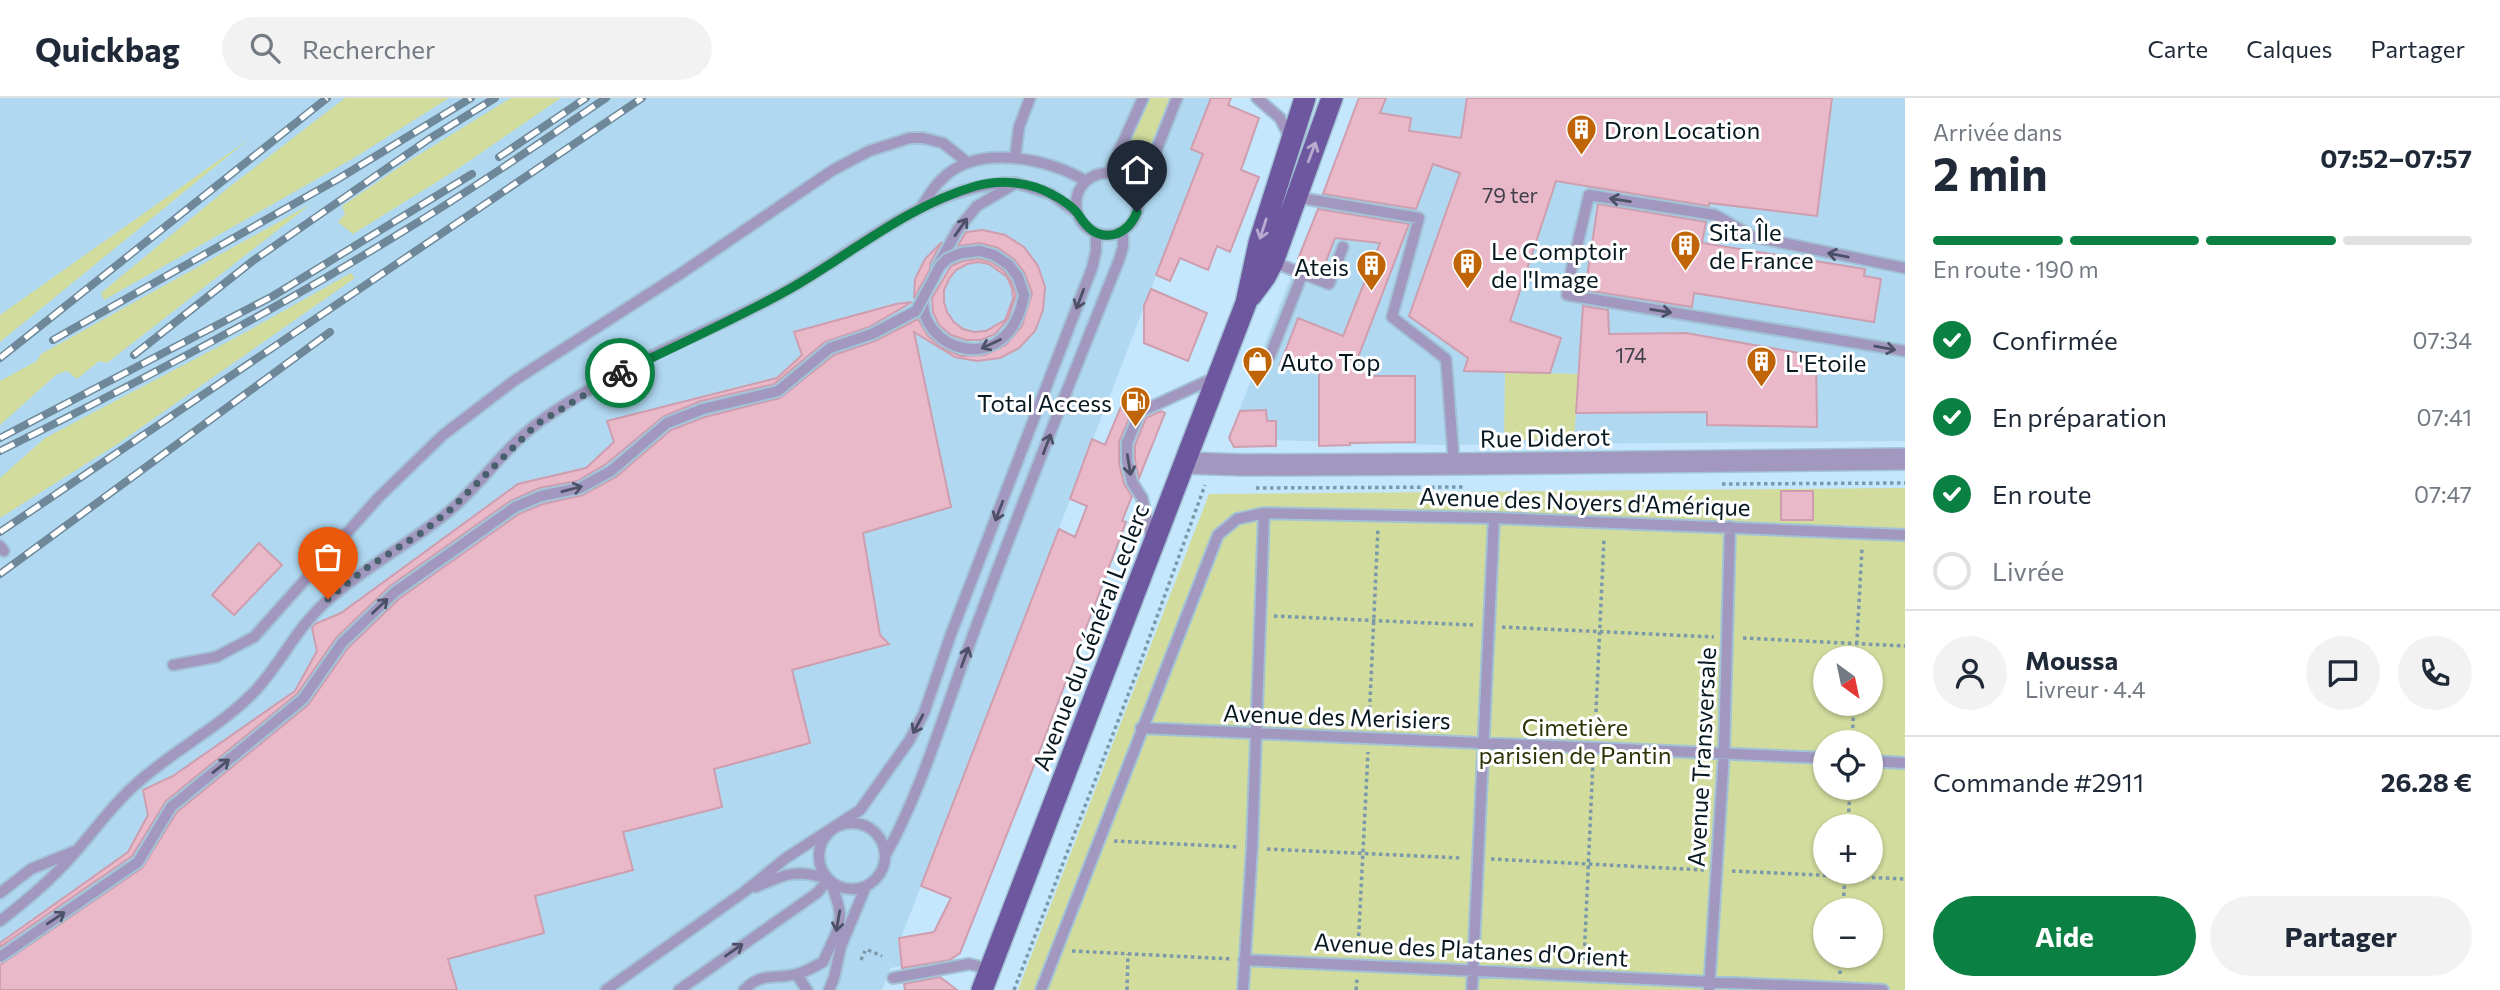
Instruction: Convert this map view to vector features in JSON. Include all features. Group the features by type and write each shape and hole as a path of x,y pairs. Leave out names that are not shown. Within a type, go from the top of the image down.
{"main road":[{"name":"Avenue du Général Leclerc","path":"982,990 1246,303 1259,243 1305,98"},
{"name":"Avenue du Général Leclerc","path":"1246,303 1273,262 1332,98"}],"street":[{"name":"Rue Diderot","path":"1185,463 1454,464 1905,459"}],"lane":[{"path":"1016,158 1019,127 1030,98"},
{"path":"1110,173 1143,98"},
{"path":"1136,192 1144,182 1177,98"},
{"path":"1257,98 1280,118 1292,141"},
{"path":"173,665 216,657 254,637 378,498 443,435 515,380 680,274 833,170 869,151 910,138 943,143 968,163"},
{"path":"921,207 942,178 968,163 985,159 1016,158 1042,162 1086,181"},
{"path":"0,921 36,893 134,786 157,766 235,710 255,691 303,623 328,599 365,569 421,533 450,510 537,424 611,377 787,291 921,207 973,187 994,182 1016,183 1051,194 1077,213 1084,226 1096,233 1110,235 1123,231 1136,216 1136,192 1124,177 1110,173 1095,175 1086,181 1077,198 1077,213"},
{"path":"0,957 138,862 171,807 303,699 342,643 394,592 515,507 541,496 580,488 611,471 667,423 702,410 778,391 830,348 872,334 916,312 933,278 947,259 961,253 980,251 994,255 1009,265 1018,277 1024,295 1020,314 1014,327 1003,338 978,350 961,348 947,342 936,331 926,318 922,304 924,295 938,265 958,229 977,206 1016,183"},
{"path":"1905,268 1754,237 1715,215 1590,195 1567,295 1905,351"},
{"path":"1295,197 1419,218 1392,317 1446,359 1454,464"},
{"path":"829,990 841,946 866,886 880,874 885,856 896,838 929,756 970,643 1119,260 1123,247 1123,231"},
{"path":"607,990 744,892 786,858 860,810 909,741 924,713 951,634 1092,268 1096,233"},
{"path":"1273,262 1329,284 1343,247"},
{"path":"1270,356 1302,275"},
{"path":"1153,545 1142,498 1132,482 1127,443 1140,412 1218,376"},
{"path":"1243,990 1252,848 1264,513"},
{"name":"Avenue des Noyers d'Amérique","path":"1041,990 1217,534 1237,519 1264,513 1494,518 1905,535"},
{"path":"1472,990 1494,518"},
{"name":"Avenue Transversale","path":"1709,985 1724,752 1730,527"},
{"name":"Avenue des Merisiers","path":"1141,728 1813,757"},
{"path":"1883,761 1905,762"},
{"path":"866,886 846,888 837,886 829,879 822,870 819,859 824,838 832,829 852,823 871,829 884,846 885,856"},
{"path":"0,893 31,869 77,849"},
{"path":"744,892 788,874 805,872 829,879"},
{"path":"744,990 751,983 768,976 797,975 823,962 840,923 841,914 829,879"},
{"path":"679,990 817,893 829,879"},
{"name":"Avenue des Platanes d'Orient","path":"1244,960 1709,985 1884,990"},
{"path":"892,978 969,964 990,969"},
{"path":"797,975 807,990"}],"path":[{"path":"1014,990 1135,677 1207,478"},
{"path":"1857,644 1862,533"},
{"path":"1260,615 1905,646"},
{"path":"1098,840 1813,873"},
{"path":"1883,877 1905,879"},
{"path":"1056,950 1244,960"},
{"path":"861,960 866,951 882,956"},
{"path":"1127,990 1128,954"}],"shaded area":[{"path":"0,98 1224,98 1211,99 1191,149 1203,154 901,938 902,966 891,968 882,990 0,990"},
{"path":"1360,98 1905,98 1905,441 1440,445 1234,439 1239,411"}],"green space":[{"path":"345,98 449,98 354,158 104,300 101,293 228,188"},
{"path":"511,98 561,98 456,170 353,234 338,222 345,214 342,206"},
{"path":"1149,98 1170,98 1146,156 1140,164 1131,161 1130,146"},
{"path":"249,139 0,342 0,315"},
{"path":"311,204 107,363 99,361 77,379 67,371 57,374 0,425 0,381 37,361 41,354"},
{"path":"351,273 355,278 116,445 0,518 0,478 45,438 248,331"},
{"path":"1505,372 1579,374 1574,439 1504,440"},
{"name":"Cimetière parisien de Pantin","path":"1905,488 1905,990 1018,990 1209,494"}],"building":[{"path":"1211,98 1231,98 1228,105 1259,118 1241,170 1259,177 1230,252 1217,246 1208,270 1180,258 1170,281 1156,275 1203,154 1191,149"},
{"name":"Dron Location","path":"1359,98 1386,98 1380,113 1411,118 1409,131 1461,138 1467,98 1832,98 1817,216 1709,203 1709,206 1556,181 1510,321 1561,338 1550,373 1464,371 1468,358 1409,316 1460,173 1433,164 1416,209 1323,194"},
{"name":"Sita Île de France","path":"1598,204 1706,222 1702,243 1865,269 1864,276 1881,279 1874,322 1694,293 1692,307 1585,290"},
{"path":"1318,209 1409,224 1354,368 1366,368 1366,376 1415,376 1415,442 1319,446 1319,366 1280,365 1298,318 1343,336 1380,243 1335,238 1323,269 1298,259"},
{"path":"983,230 1005,235 1024,247 1038,266 1045,287 1043,310 1035,331 1019,348 1000,358 977,361 955,357 914,332 951,507 863,533 880,635 889,644 792,670 810,743 714,769 722,807 623,832 633,870 535,896 544,933 448,959 457,990 0,990 0,965 142,868 177,812 308,705 348,648 400,598 519,514 543,504 583,495 616,477 671,430 705,417 780,398 834,355 875,341 918,319 928,336 942,348 961,356 985,355 1006,345 1022,326 1032,293 1024,272 1014,259 998,248 980,243 958,246 966,232"},
{"path":"942,242 914,298 915,279 925,259"},
{"path":"979,259 991,262 1004,271 1011,281 1016,295 1008,319 995,334 981,340 966,340 951,335 939,325 933,312 932,298 951,266","holes":["967,264 989,264 1007,277 1012,288 1013,299 1005,320 986,331 963,329 947,312 944,290 956,270"]},
{"path":"1151,289 1207,313 1188,361 1144,343 1144,306"},
{"path":"912,302 869,327 825,342 774,384 701,401 664,416 606,464 577,481 539,488 510,501 390,586 336,638 297,694 166,801 132,856 0,947 0,943 128,852 148,815 143,790 173,776 295,691 317,651 312,628 315,624 341,613 518,484 586,468 614,442 607,421 777,378 802,355 794,332"},
{"path":"1583,306 1608,310 1609,334 1686,333 1816,356 1817,427 1707,425 1707,412 1576,413"},
{"path":"1125,397 1141,403 1133,409 1119,442 1119,463 1124,484 1132,496 1122,521 1126,522 1037,758 960,953 950,960 902,968 899,938 934,932 951,898 921,886 1059,529 1075,537 1087,506 1070,499 1092,439 1105,445"},
{"path":"1266,410 1267,421 1276,421 1276,446 1234,447 1229,438 1240,411"},
{"path":"1161,411 1165,413 1139,478 1135,445 1146,418"},
{"path":"1781,491 1813,491 1813,520 1781,520"},
{"path":"259,543 282,565 234,615 212,595"},
{"path":"940,977 957,990 905,990 904,984"}],"railway":[{"path":"0,358 327,98"},
{"path":"53,340 338,179 471,98"},
{"path":"134,355 254,260 429,139 495,98"},
{"path":"499,157 586,98"},
{"path":"0,451 151,374 300,293 450,202 606,98"},
{"path":"0,532 642,98"},
{"path":"0,438 273,296 472,174"},
{"path":"0,574 330,332"}],"way so far":[{"path":"328,599 365,569 421,533 450,510 537,424 620,373"}],"place":[{"name":"Dron Location","path":"1581,156"},
{"name":"Sita Île de France","path":"1686,272"},
{"name":"Le Comptoir de l'Image","path":"1468,291"},
{"name":"Ateis","path":"1372,293"},
{"name":"Auto Top","path":"1257,388"},
{"name":"L'Etoile","path":"1762,389"},
{"name":"Total Access","path":"1135,429"}],"route":[{"path":"620,373 787,291 921,207 973,187 994,182 1016,183 1040,189 1060,199 1077,213 1084,226 1100,234 1110,235 1123,231 1137,212"}]}
